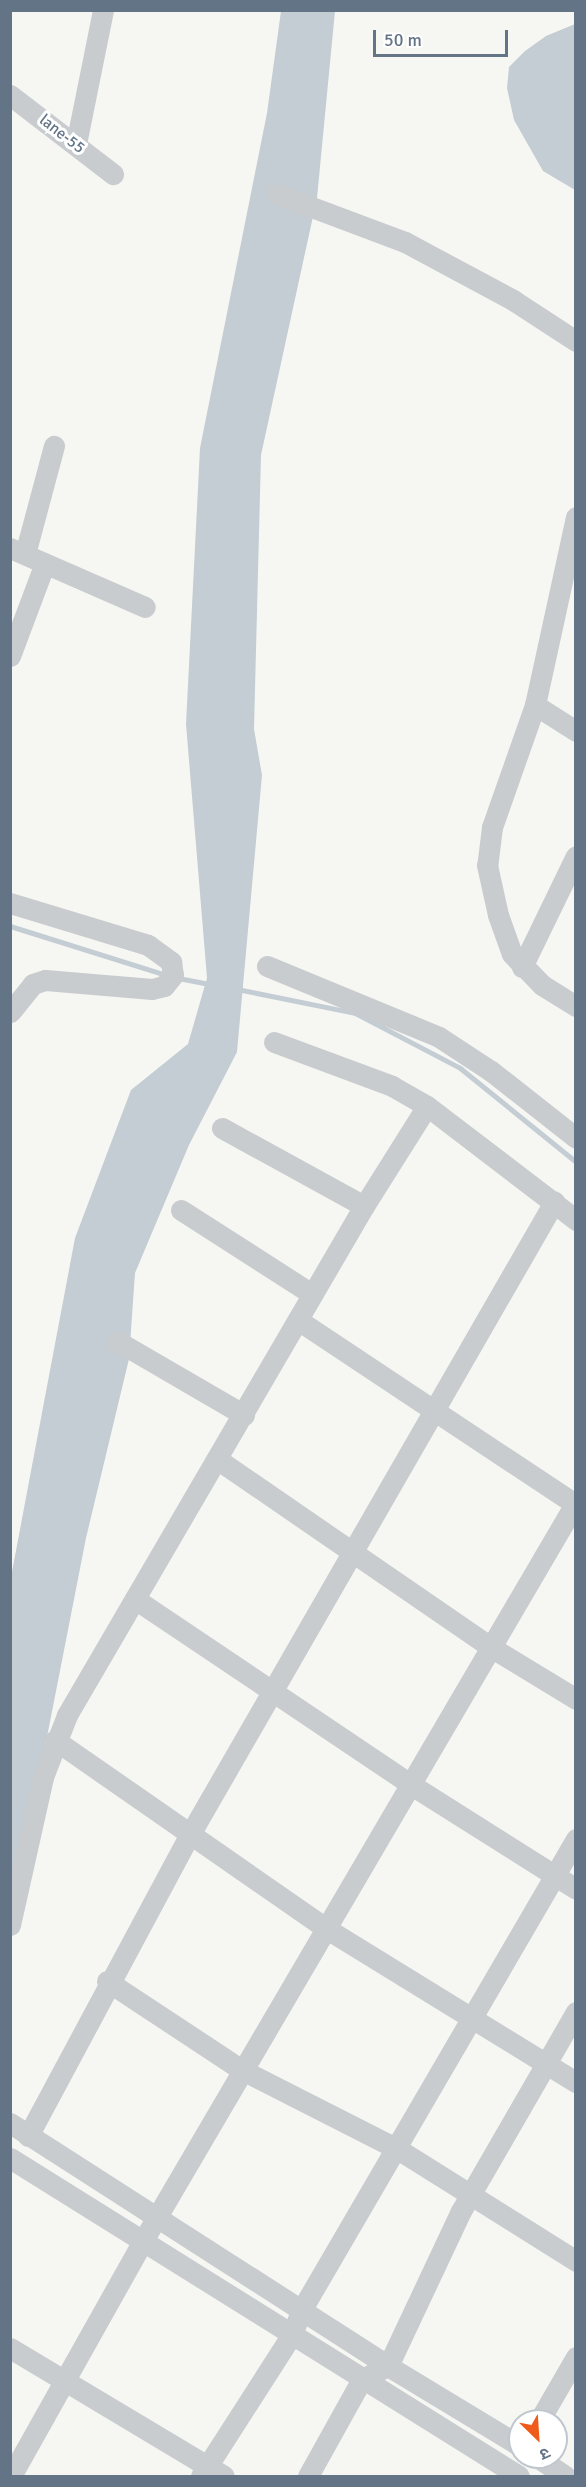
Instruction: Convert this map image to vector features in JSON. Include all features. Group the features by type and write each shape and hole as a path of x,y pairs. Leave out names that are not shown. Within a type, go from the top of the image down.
{"street":[{"path":"76,144 103,10"},
{"name":"lane-55","path":"10,94 113,174"},
{"path":"277,194 405,242 513,300 576,341"},
{"path":"54,447 18,551 145,607"},
{"path":"576,517 535,705 487,849 498,915 512,954 522,967 576,1006"},
{"path":"10,656 45,563"},
{"path":"535,705 576,731"},
{"path":"522,967 576,856"},
{"path":"10,903 148,945 171,962 171,979 152,989 129,989 45,980 33,984 10,1012"},
{"path":"267,966 439,1037 491,1071 576,1138"},
{"path":"274,1042 392,1086 427,1106 576,1220"},
{"path":"10,1925 43,1777 55,1740 312,1294 427,1106"},
{"path":"222,1128 364,1206"},
{"path":"28,2136 107,1981 554,1202"},
{"path":"181,1210 312,1294"},
{"path":"14,2464 242,2070 327,1929 489,1646 575,1503 298,1320"},
{"path":"117,1341 243,1415"},
{"path":"217,1458 489,1646 576,1699"},
{"path":"135,1599 410,1784 576,1889"},
{"path":"55,1740 189,1836 327,1929 576,2082"},
{"path":"10,2348 65,2379 210,2473 292,2334 302,2309 470,2017 576,1839"},
{"path":"107,1981 242,2070 396,2148 576,2261"},
{"path":"308,2476 363,2379 388,2366 471,2194 576,2012"},
{"path":"10,2123 388,2366 508,2439"},
{"path":"10,2158 144,2239 509,2474"},
{"path":"546,2409 576,2357"}],"shaded area":[{"path":"281,11 335,11 317,198 261,455 254,729 262,775 237,1052 189,1145 135,1273 129,1359 86,1538 48,1732 11,1893 11,1577 75,1238 131,1090 188,1044 207,978 186,724 200,448 267,113"},
{"path":"575,24 575,190 543,171 514,120 507,88 509,67 525,51 546,36"}],"waterway":[{"path":"10,926 166,975"},
{"path":"178,978 210,984"},
{"path":"237,989 355,1013 460,1068 576,1162"}]}
